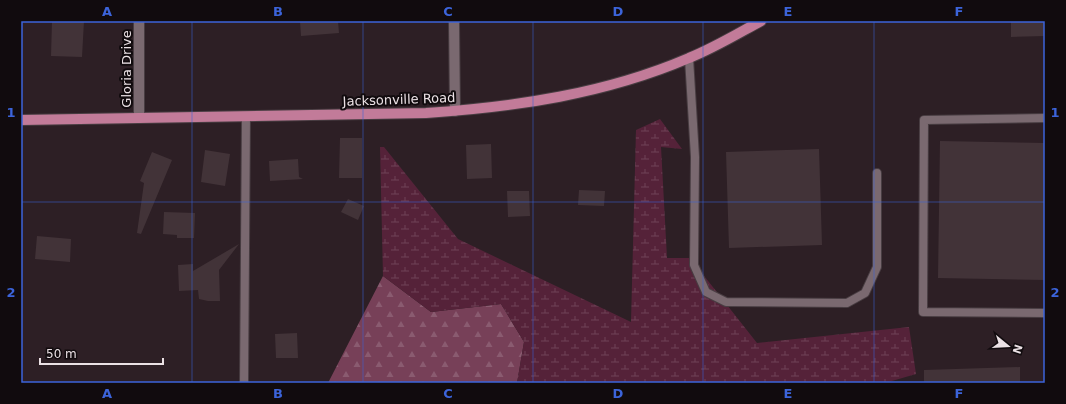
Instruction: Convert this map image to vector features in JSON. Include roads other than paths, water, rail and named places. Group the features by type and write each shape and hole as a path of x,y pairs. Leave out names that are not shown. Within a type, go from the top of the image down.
{"main road":[{"name":"Jacksonville Road","path":"21,120 455,111 538,102 586,91 657,70 689,58 761,21"}],"street":[{"name":"Gloria Drive","path":"139,21 139,118"},
{"path":"454,21 455,111"}],"lane":[{"path":"689,58 695,157 694,265 706,292 726,302 840,303 847,303 865,293 877,267 877,173"},
{"path":"244,383 246,116"},
{"path":"1045,118 924,120 923,305 923,312 1045,313"}]}
